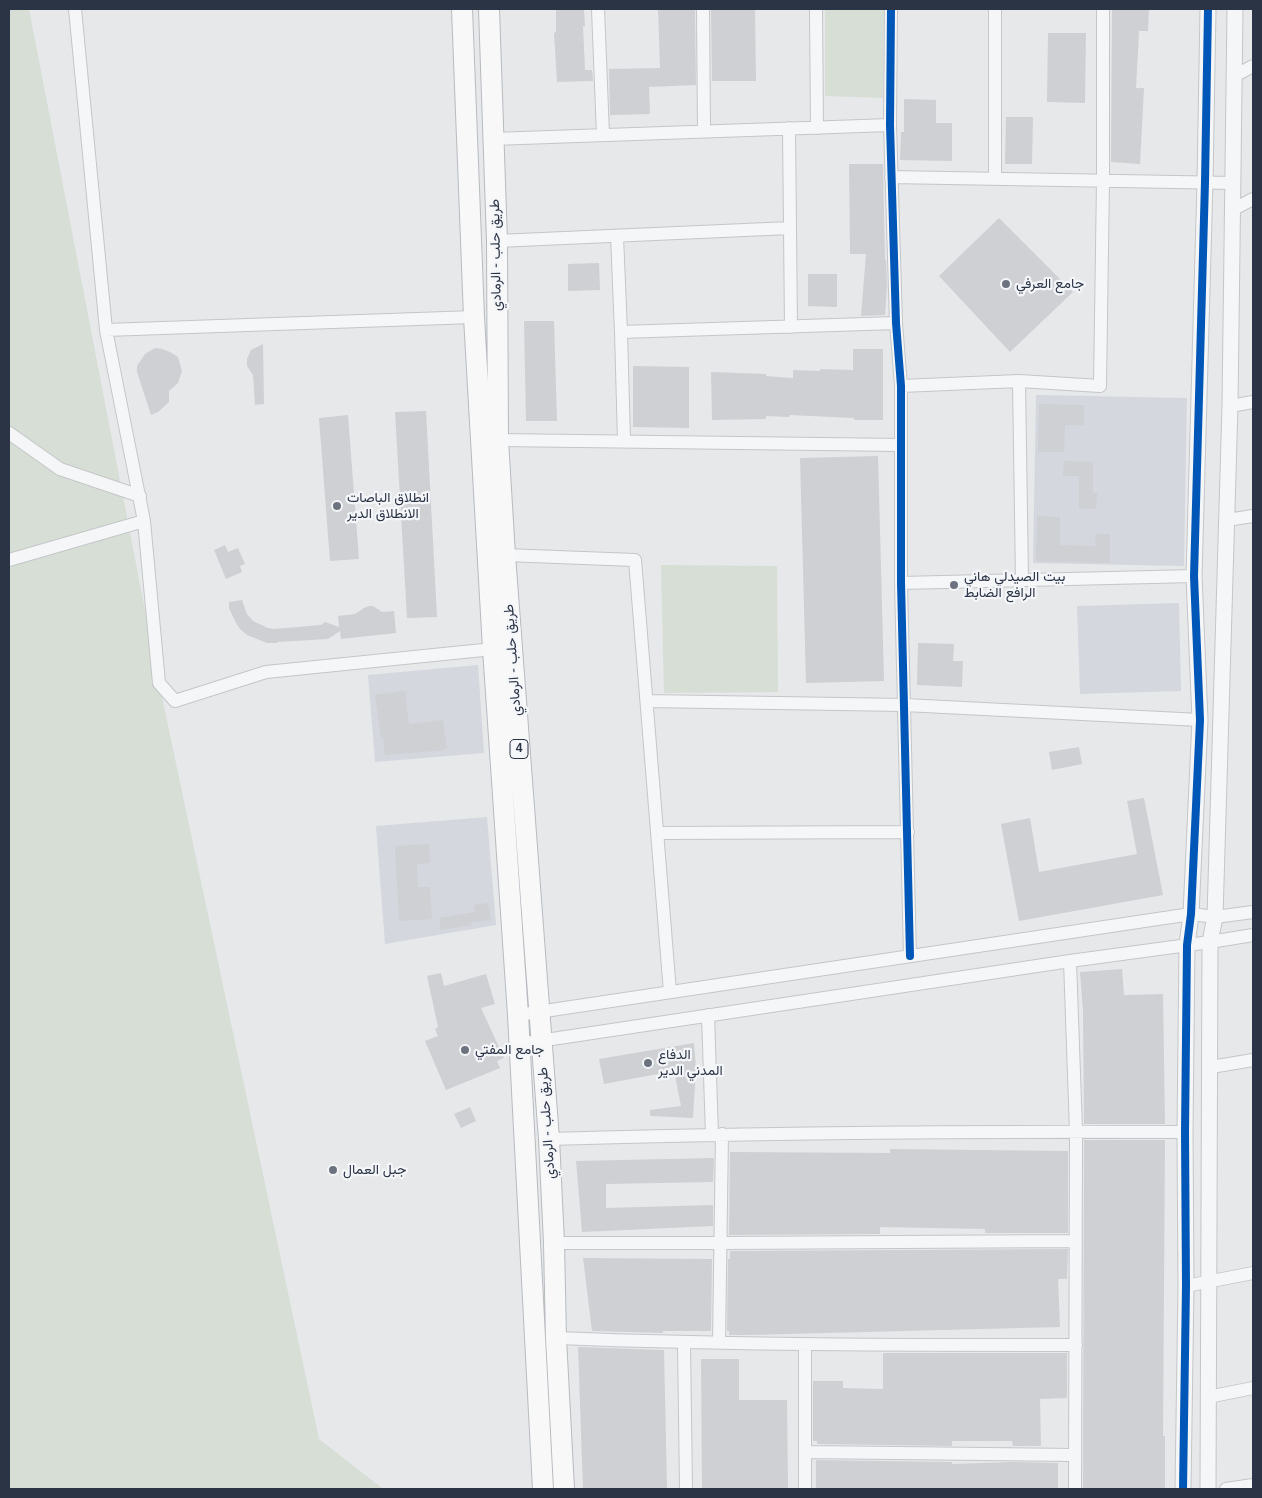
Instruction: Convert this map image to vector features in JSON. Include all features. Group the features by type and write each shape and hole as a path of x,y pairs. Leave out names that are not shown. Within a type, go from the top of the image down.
{"highway":[{"name":"طريق حلب - الرمادي","path":"462,9 474,317 493,649 518,1015 543,1489"},
{"name":"طريق حلب - الرمادي","path":"489,9 497,241 498,440 540,1041 549,1140 556,1338 564,1489"}],"street":[{"path":"75,9 106,330 144,521 159,683 175,701 266,672 493,649"},
{"path":"598,9 603,135"},
{"path":"703,9 704,132"},
{"path":"816,9 817,128"},
{"path":"891,9 891,176 896,323 901,386 902,583 910,956"},
{"path":"995,9 995,178"},
{"path":"901,386 1019,381 1100,386 1103,9"},
{"path":"1183,1489 1186,1286 1184,1132 1187,944 1191,914 1200,720 1194,576 1208,9"},
{"path":"1208,1489 1210,942 1215,917 1227,520 1236,10"},
{"path":"1234,76 1253,66"},
{"path":"492,139 890,125"},
{"path":"790,128 790,327"},
{"path":"891,176 1233,183"},
{"path":"1232,210 1253,199"},
{"path":"497,241 790,228"},
{"path":"618,236 624,440"},
{"path":"106,330 474,317"},
{"path":"621,332 896,323"},
{"path":"1019,381 1022,580"},
{"path":"1230,406 1253,402"},
{"path":"9,433 60,469 140,496"},
{"path":"498,440 624,440 901,445"},
{"path":"1227,520 1253,516"},
{"path":"9,560 144,521"},
{"path":"505,555 635,560 670,992"},
{"path":"902,583 1194,576"},
{"path":"647,701 905,705 1200,720"},
{"path":"658,833 908,832"},
{"path":"518,1015 1191,914 1215,917 1253,912"},
{"path":"519,1044 1253,935"},
{"path":"1070,961 1076,1131 1076,1489"},
{"path":"708,1015 717,1134 720,1342"},
{"path":"1210,1067 1253,1060"},
{"path":"549,1140 717,1134 1184,1132"},
{"path":"554,1243 1076,1241"},
{"path":"1186,1286 1253,1273"},
{"path":"556,1338 805,1345 1076,1346"},
{"path":"684,1343 686,1489"},
{"path":"805,1345 805,1489"},
{"path":"1208,1397 1253,1388"},
{"path":"805,1452 1076,1455"},
{"path":"1226,1489 1253,1485"}],"shaded area":[{"path":"9,9 29,9 159,683 319,1439 383,1489 9,1489"},
{"path":"825,9 884,9 883,98 825,96"},
{"path":"1036,395 1187,398 1184,566 1033,563"},
{"path":"661,565 777,566 778,692 664,693"},
{"path":"1179,603 1181,691 1080,694 1077,606"},
{"path":"478,665 484,753 375,762 368,675"},
{"path":"487,817 496,925 385,944 376,826"}],"building":[{"path":"556,9 584,9 585,70 592,70 593,81 557,82 554,33 556,32"},
{"path":"658,9 695,9 696,85 649,87 650,114 610,115 609,69 660,68"},
{"path":"711,9 755,9 756,81 712,81"},
{"path":"1112,9 1149,9 1148,31 1139,31 1136,88 1144,88 1140,164 1111,162"},
{"path":"1048,33 1086,33 1085,103 1047,102"},
{"path":"904,99 936,100 936,123 952,123 952,161 900,160 901,132 904,132"},
{"path":"1006,117 1033,117 1032,164 1005,164"},
{"path":"849,164 883,164 887,286 885,315 861,316 866,254 850,254"},
{"name":"جامع العرفي","path":"999,218 1073,292 1010,352 939,276"},
{"path":"599,263 600,290 568,291 568,264"},
{"path":"808,274 837,274 837,307 808,306"},
{"path":"524,321 554,321 557,421 526,421"},
{"path":"263,344 264,404 255,405 253,375 247,366 247,359 251,350"},
{"path":"155,348 170,352 178,357 182,371 178,383 169,391 169,402 158,412 151,415 137,372 137,366 145,354"},
{"path":"853,349 883,349 883,420 854,420 854,418 790,415 789,417 766,416 766,419 712,420 711,372 766,374 766,376 793,378 793,370 853,370"},
{"path":"633,366 689,367 689,428 633,427"},
{"path":"1039,404 1084,405 1084,425 1065,425 1064,452 1038,452"},
{"path":"426,411 437,617 407,618 395,412"},
{"path":"348,415 359,559 330,561 319,418"},
{"path":"878,456 884,681 806,683 800,458"},
{"path":"1064,461 1093,462 1093,493 1097,493 1096,509 1079,508 1079,476 1063,476"},
{"path":"1037,516 1060,517 1060,545 1095,546 1096,534 1110,534 1110,563 1036,561"},
{"path":"225,545 228,552 238,548 245,564 240,566 242,572 226,579 214,550"},
{"path":"242,600 247,614 253,621 268,628 321,625 325,622 339,627 338,616 355,614 364,608 373,606 382,612 394,611 396,633 341,639 340,631 328,639 267,643 247,635 235,621 229,608 229,602"},
{"path":"918,643 954,644 953,661 963,661 962,687 917,685"},
{"path":"405,691 409,724 443,720 447,748 445,750 385,755 375,695"},
{"path":"1079,747 1082,764 1052,770 1049,752"},
{"path":"1144,798 1163,895 1019,921 1001,824 1030,818 1039,872 1137,854 1127,801"},
{"path":"429,844 430,863 417,864 418,887 430,887 432,919 399,921 395,846"},
{"path":"488,903 491,920 471,922 472,925 441,930 439,918 475,912 474,905"},
{"path":"1122,969 1124,995 1163,994 1165,1124 1084,1124 1083,1012 1080,972"},
{"path":"441,973 444,986 486,974 495,1004 481,1008 504,1058 497,1061 500,1068 446,1090 425,1041 438,1036 435,1029 438,1027 427,976"},
{"path":"694,1043 696,1069 693,1118 650,1116 650,1110 681,1106 674,1071 604,1084 599,1059"},
{"path":"470,1107 476,1121 461,1128 454,1114"},
{"path":"1084,1140 1165,1140 1163,1436 1165,1436 1165,1489 1083,1489"},
{"path":"890,1149 1068,1151 1068,1233 985,1233 985,1229 880,1227 880,1234 729,1235 730,1152 890,1153"},
{"path":"714,1158 713,1182 606,1184 606,1208 713,1205 713,1226 582,1232 576,1161"},
{"path":"1068,1249 1067,1279 1058,1279 1060,1327 749,1335 729,1335 729,1331 727,1331 728,1259 730,1259 730,1251"},
{"path":"583,1258 712,1259 711,1331 663,1331 663,1333 592,1331"},
{"path":"578,1347 664,1350 667,1489 583,1489"},
{"path":"883,1353 1067,1353 1067,1398 1040,1399 1041,1446 1013,1446 1012,1441 952,1441 952,1446 817,1444 817,1441 813,1441 813,1381 843,1381 843,1388 883,1389"},
{"path":"701,1359 739,1359 739,1400 787,1400 788,1489 702,1489"},
{"path":"816,1460 952,1462 952,1464 1058,1463 1058,1489 816,1489"}],"cycle path":[{"path":"891,9 890,125 896,323 901,386 901,583 910,956"},
{"path":"1183,1489 1186,1286 1187,945 1191,914 1200,720 1194,576 1208,9"}],"place":[{"name":"جامع العرفي","path":"1006,284"},
{"name":"انطلاق الباصات الانطلاق الدير","path":"337,506"},
{"name":"بيت الصيدلي هاني الرافع الضابط","path":"954,585"},
{"name":"جامع المفتي","path":"465,1050"},
{"name":"الدفاع المدني الدير","path":"648,1063"},
{"name":"جبل العمال","path":"333,1170"}]}
